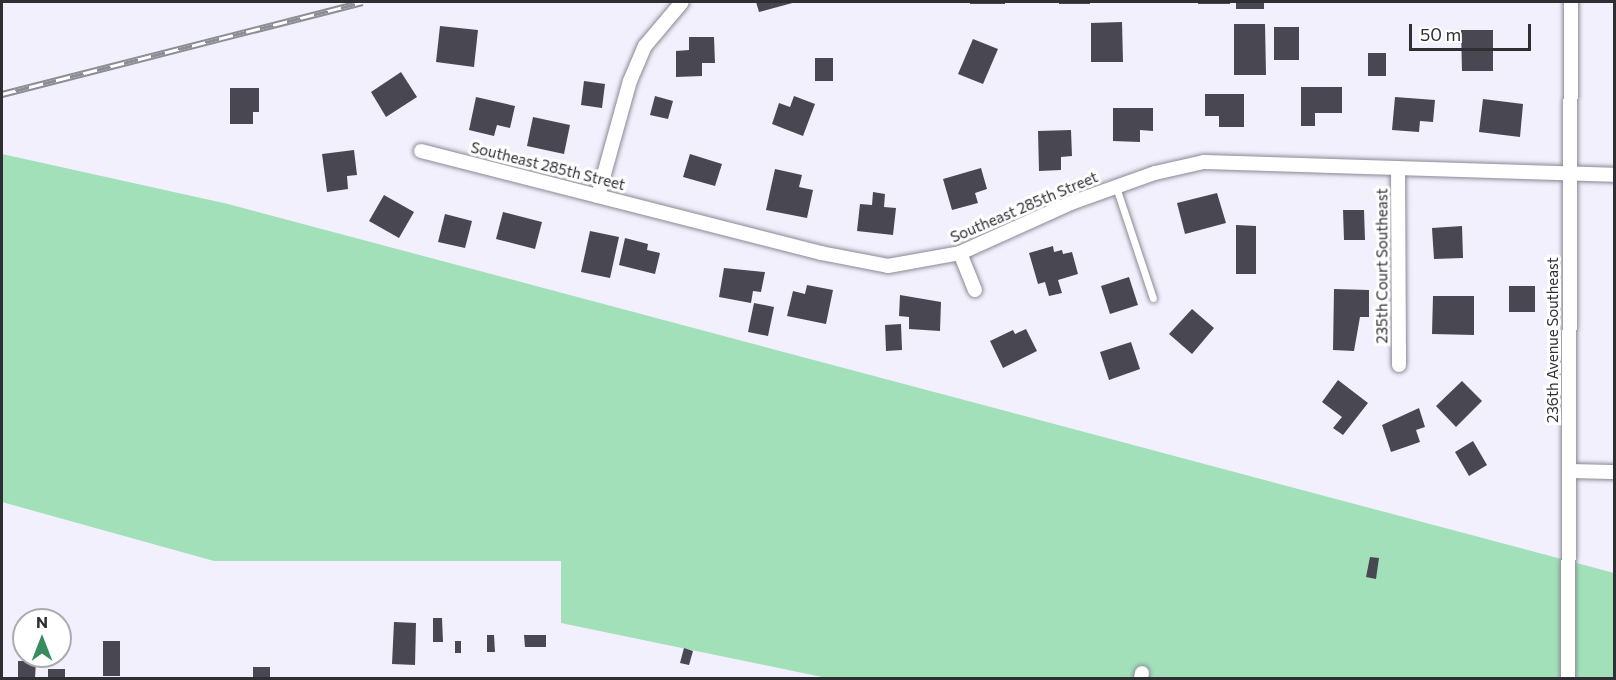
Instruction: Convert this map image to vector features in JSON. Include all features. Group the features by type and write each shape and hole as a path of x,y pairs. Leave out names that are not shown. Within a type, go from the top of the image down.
{"street":[{"path":"598,196 641,55 682,2"},
{"name":"236th Avenue Southeast","path":"1568,678 1571,2"},
{"name":"Southeast 285th Street","path":"421,151 888,266 960,253 1116,187 1204,162 1614,175"},
{"name":"235th Court Southeast","path":"1398,168 1399,365"},
{"path":"960,253 975,290"},
{"path":"1569,471 1614,472"}],"lane":[{"path":"1116,187 1153,298"}],"green space":[{"path":"2,154 228,204 1614,573 1614,678 827,678 561,623 561,561 214,561 2,502"}],"building":[{"path":"756,2 796,2 759,12"},
{"path":"970,2 1005,2 1005,4 970,4"},
{"path":"1059,2 1090,2 1090,4 1059,4"},
{"path":"1198,2 1230,2 1230,4 1198,4"},
{"path":"1236,2 1264,2 1264,9 1236,9"},
{"path":"1122,22 1123,62 1091,62 1091,23"},
{"path":"1234,24 1265,24 1266,75 1234,75"},
{"path":"440,26 478,30 474,67 436,62"},
{"path":"1274,27 1299,27 1299,60 1274,60"},
{"path":"1461,30 1493,30 1493,71 1462,71"},
{"path":"689,37 714,37 715,63 702,63 702,76 676,77 676,51 689,50"},
{"path":"973,39 998,49 983,84 958,74"},
{"path":"1368,53 1386,53 1386,76 1368,76"},
{"path":"815,58 833,58 833,81 815,81"},
{"path":"401,72 417,97 386,117 371,92"},
{"path":"584,81 605,84 602,108 581,105"},
{"path":"1301,87 1342,87 1342,113 1315,113 1315,126 1301,126"},
{"path":"230,88 259,88 259,112 253,112 253,124 230,124"},
{"path":"1205,94 1244,94 1244,127 1219,127 1219,116 1205,116"},
{"path":"655,96 673,101 668,119 650,115"},
{"path":"794,96 815,104 803,136 772,124 779,103 790,107"},
{"path":"476,97 515,106 510,128 497,125 494,136 469,130"},
{"path":"1395,97 1435,100 1433,122 1420,121 1419,132 1392,130"},
{"path":"1483,99 1523,104 1520,137 1479,132"},
{"path":"1113,108 1153,108 1153,131 1140,130 1140,142 1113,141"},
{"path":"533,117 570,125 564,154 527,146"},
{"path":"1071,130 1072,156 1061,157 1061,170 1039,171 1038,131"},
{"path":"354,150 357,175 347,176 348,189 327,192 322,154"},
{"path":"690,154 722,164 715,186 683,177"},
{"path":"981,168 987,189 975,193 978,203 952,210 943,179"},
{"path":"775,169 802,175 799,187 813,190 807,218 766,210"},
{"path":"873,192 885,194 884,207 896,208 893,235 857,231 860,204 872,205"},
{"path":"1217,193 1226,223 1185,234 1177,203"},
{"path":"384,195 414,212 399,238 369,221"},
{"path":"1343,210 1364,210 1365,240 1344,240"},
{"path":"503,212 542,222 535,249 496,239"},
{"path":"445,214 472,221 465,248 438,242"},
{"path":"1236,225 1256,226 1256,274 1236,274"},
{"path":"1462,226 1463,258 1434,259 1432,228"},
{"path":"590,231 619,237 610,278 581,272"},
{"path":"625,238 648,244 647,250 660,253 655,274 619,265"},
{"path":"1053,246 1054,252 1062,250 1063,254 1072,252 1078,274 1058,280 1062,293 1049,296 1045,282 1038,284 1029,253"},
{"path":"724,268 765,272 761,292 753,291 751,303 719,297"},
{"path":"1129,277 1138,305 1110,314 1101,286"},
{"path":"807,285 833,290 826,324 787,316 793,291 805,294"},
{"path":"1509,286 1535,286 1535,312 1509,312"},
{"path":"1334,289 1369,290 1369,317 1360,317 1354,351 1333,350"},
{"path":"900,295 941,302 940,331 909,329 909,317 899,316"},
{"path":"1433,296 1474,296 1474,335 1432,334"},
{"path":"754,303 774,307 768,336 748,332"},
{"path":"1192,309 1214,328 1192,354 1169,334"},
{"path":"901,324 902,350 886,351 885,325"},
{"path":"1026,329 1037,351 1003,368 990,341 1013,330 1015,334"},
{"path":"1131,342 1140,369 1109,380 1100,352"},
{"path":"1338,380 1368,403 1343,435 1333,428 1342,417 1322,402"},
{"path":"1462,381 1482,401 1456,427 1436,406"},
{"path":"1419,408 1425,427 1416,430 1420,442 1391,452 1382,425"},
{"path":"1473,441 1487,465 1469,476 1455,452"},
{"path":"1370,557 1379,558 1376,579 1366,577"},
{"path":"433,618 442,618 443,642 433,642"},
{"path":"394,622 416,623 415,665 392,664"},
{"path":"487,635 494,635 495,652 487,652"},
{"path":"524,635 546,635 546,647 525,647"},
{"path":"103,641 120,641 120,676 103,676"},
{"path":"455,641 461,641 461,653 455,653"},
{"path":"684,648 693,651 689,665 680,663"},
{"path":"253,667 270,667 270,678 253,678"},
{"path":"18,668 36,668 35,678 18,678"},
{"path":"48,669 65,669 65,678 48,678"}],"railway":[{"path":"2,94 362,2"}]}
